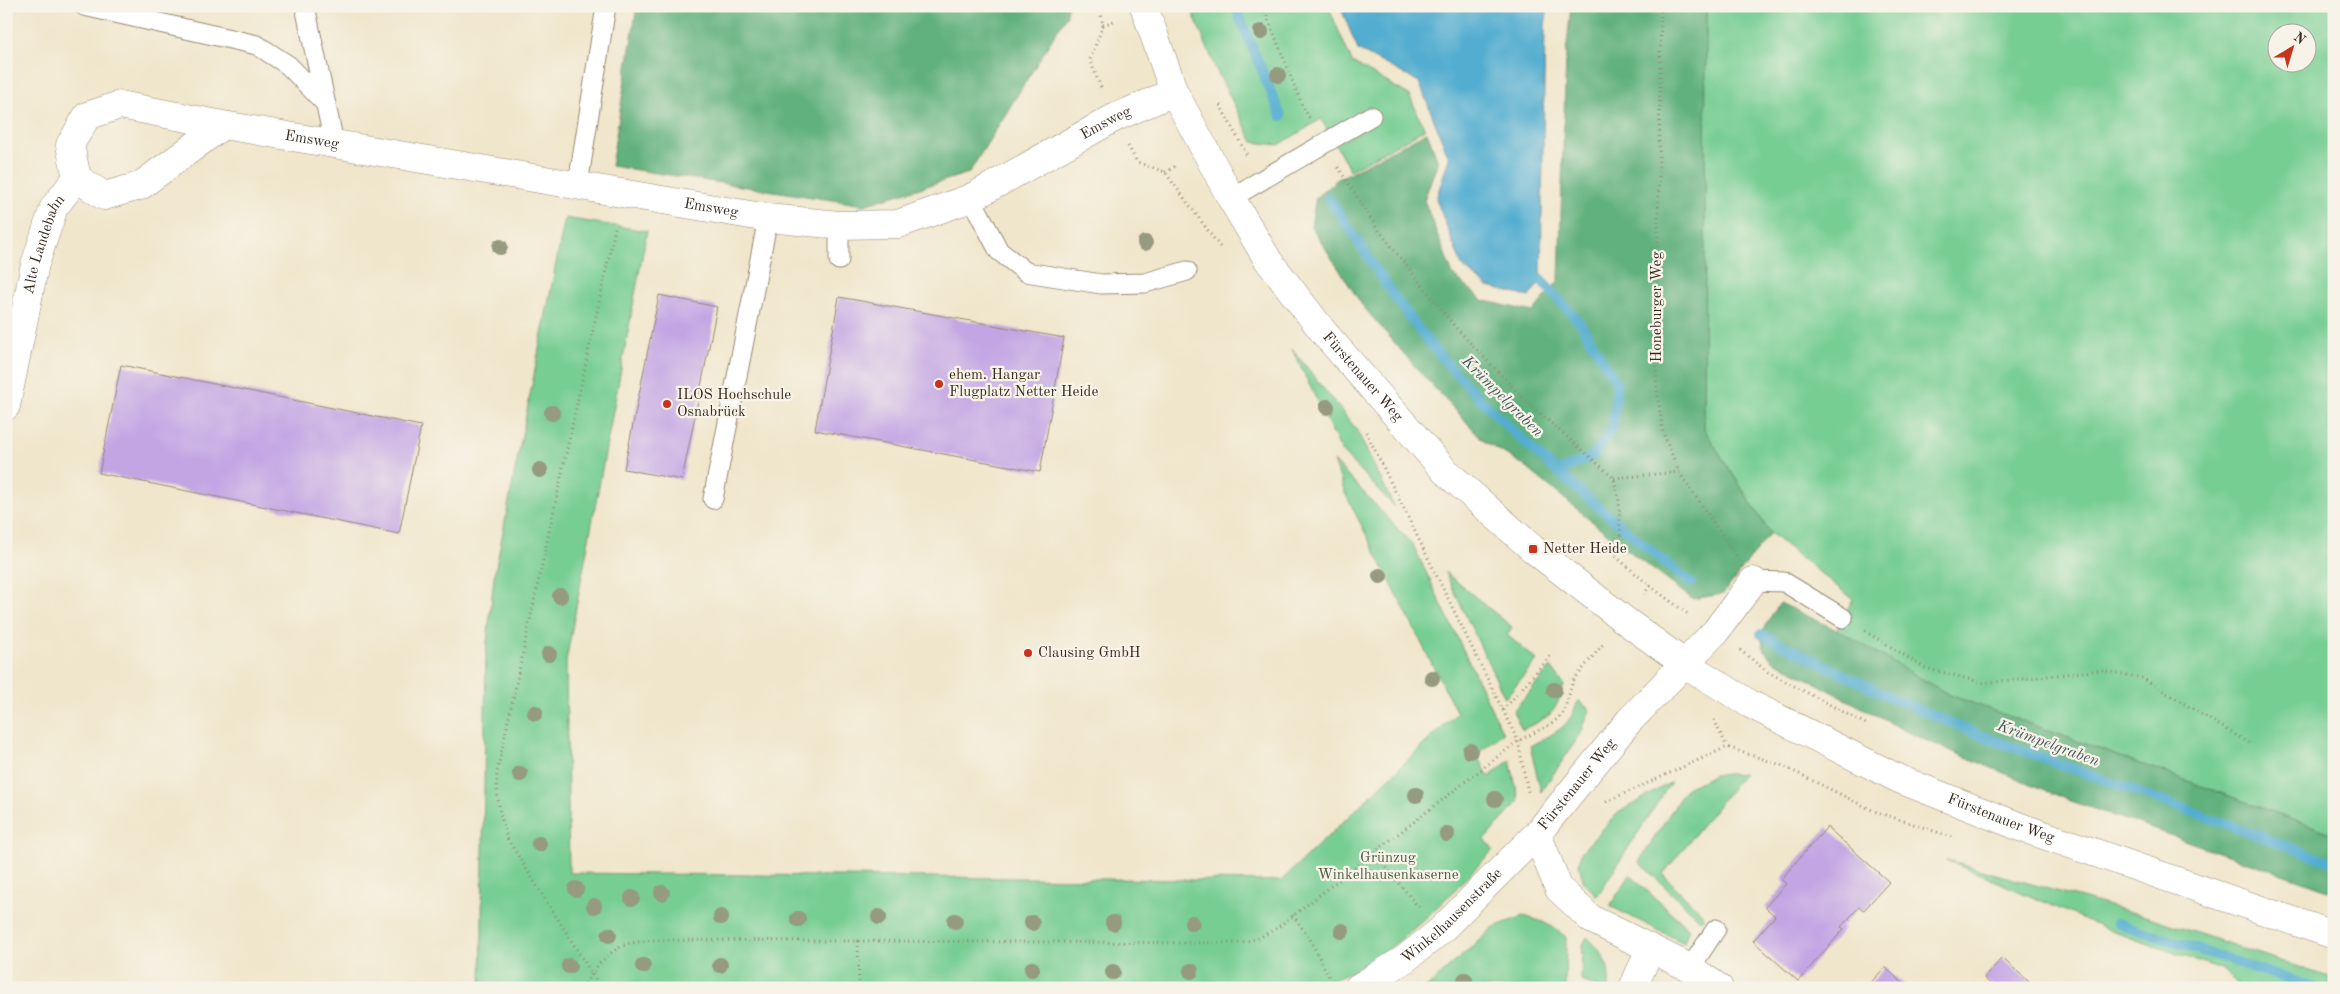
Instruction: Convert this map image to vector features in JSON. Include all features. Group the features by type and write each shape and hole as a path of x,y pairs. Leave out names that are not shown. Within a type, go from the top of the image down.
{"street":[{"name":"Fürstenauer Weg","path":"1144,6 1174,92 1231,198 1268,260 1325,334 1445,471 1534,549 1623,619 1685,664 1750,704 1898,780 2023,828 2334,935"},
{"name":"Emsweg","path":"77,178 70,145 87,116 120,105 223,125 578,184 768,218 839,225 898,224 971,198 1114,118 1174,92"},
{"path":"77,178 104,196 140,186 223,125"},
{"name":"Alte Landebahn","path":"6,406 35,264 54,207 77,178"},
{"path":"1685,664 1716,631 1753,581"},
{"name":"Fürstenauer Weg","path":"1685,664 1629,721 1537,834 1559,889 1591,919 1690,968 1719,988"},
{"name":"Winkelhausenstraße","path":"1358,988 1405,959 1439,932 1537,834"},
{"path":"1633,988 1650,949"}],"lane":[{"path":"84,6 257,45 288,65 326,104"},
{"path":"305,6 334,143"},
{"path":"578,184 606,6"},
{"path":"1231,198 1371,116"},
{"path":"971,198 999,251 1026,272 1101,284 1144,283 1187,271"},
{"path":"713,499 768,218"},
{"path":"839,225 839,260"},
{"path":"1753,581 1784,582 1843,618"},
{"path":"1690,968 1716,929"}],"path":[{"path":"1099,6 1103,25 1090,60 1114,118 1137,162 1165,172 1222,249"},
{"path":"584,988 591,972 613,953 627,944 651,940 1236,944 1257,939 1277,928 1518,741 1553,723 1564,712 1573,681 1650,586 1614,555 1621,546 1619,501 1614,478 1528,403 1456,328 1376,227 1323,144 1302,105 1263,6"},
{"name":"Honeburger Weg","path":"1661,6 1656,382 1663,433 1679,472 1753,581"},
{"path":"1218,101 1261,180"},
{"path":"601,988 508,840 500,818 496,794 497,772 621,192"},
{"path":"1363,426 1518,741 1529,794 1520,812 1537,834"},
{"path":"1614,478 1679,472"},
{"path":"1843,618 1925,668 1984,683 2102,670 2142,678 2252,745"},
{"path":"1503,710 1551,655"},
{"path":"1768,672 1869,725"},
{"path":"1597,806 1692,761 1727,747"},
{"path":"1374,852 1439,932"},
{"path":"1293,915 1310,939 1331,980"},
{"path":"858,942 860,988"}],"green space":[{"path":"637,6 1067,6 1067,15 969,173 864,205 611,166"},
{"path":"1190,6 1328,6 1352,62 1409,95 1425,129 1350,170 1321,119 1279,145 1253,142 1216,69"},
{"path":"1571,6 1706,6 1704,429 1770,533 1723,594 1692,599 1621,545 1522,464 1485,442 1418,370 1362,305 1311,226 1316,197 1338,179 1427,132 1438,161 1424,200 1453,275 1482,300 1533,312 1559,280 1566,54"},
{"path":"1706,6 2334,6 2334,834 1950,695 1837,630 1853,599 1770,533 1704,429"},
{"name":"Grünzug Winkelhausenkaserne","path":"565,218 647,231 566,661 569,873 1281,881 1457,713 1345,493 1334,461 1413,545 1503,733 1477,754 1489,777 1510,760 1519,801 1485,839 1493,850 1432,912 1386,951 1361,967 1335,979 1307,988 481,988 486,652 494,577"},
{"path":"1292,349 1356,429 1394,506 1342,452"},
{"path":"1445,572 1512,627 1507,635 1537,660 1505,698"},
{"path":"1780,603 1837,630 1950,695 2334,834 2334,892 2071,801 1913,735 1771,659 1762,643 1763,630"},
{"path":"1551,667 1564,685 1557,703 1545,718 1522,730 1513,711"},
{"path":"1578,700 1590,710 1580,735 1541,792 1530,746 1560,729 1570,718"},
{"path":"1744,773 1663,874 1705,917 1700,920 1639,862 1686,788 1714,775"},
{"path":"1671,782 1597,896 1584,882 1579,866 1581,852 1618,813"},
{"path":"1946,860 2152,918 2334,979 2334,988 2242,988 2221,969 2114,932"},
{"path":"1630,875 1689,929 1684,943 1610,906"},
{"path":"1523,916 1547,923 1566,937 1565,988 1426,988 1494,927"},
{"path":"1587,937 1605,960 1609,972 1609,988 1598,988 1581,980 1582,946"}],"water":[{"path":"1340,6 1548,6 1545,26 1541,280 1529,297 1488,287 1462,266 1436,199 1449,158 1419,82 1358,50"}],"building":[{"name":"ILOS Hochschule Osnabrück","path":"659,295 717,307 682,480 624,469"},
{"name":"ehem. Hangar Flugplatz Netter Heide","path":"839,297 1064,338 1040,472 815,430"},
{"path":"121,365 421,426 399,534 99,473"},
{"path":"1827,827 1889,882 1864,910 1859,907 1841,927 1844,929 1798,981 1753,941 1775,916 1765,907 1786,884 1781,879"},
{"path":"2002,958 2036,988 1995,988 1984,978"},
{"path":"1885,967 1908,988 1866,988"}],"waterway":[{"name":"Krümpelgraben","path":"1235,6 1281,116"},
{"name":"Krümpelgraben","path":"1329,198 1412,321 1471,390 1562,476 1691,583"},
{"path":"1541,280 1580,323 1617,384 1613,428 1594,455 1558,472"},
{"name":"Krümpelgraben","path":"1761,634 1890,697 1982,736 2334,863"},
{"path":"2117,923 2315,988"}],"place":[{"name":"ehem. Hangar Flugplatz Netter Heide","path":"939,384"},
{"name":"ILOS Hochschule Osnabrück","path":"667,404"},
{"name":"Netter Heide","path":"1533,549"},
{"name":"Clausing GmbH","path":"1028,653"}]}
